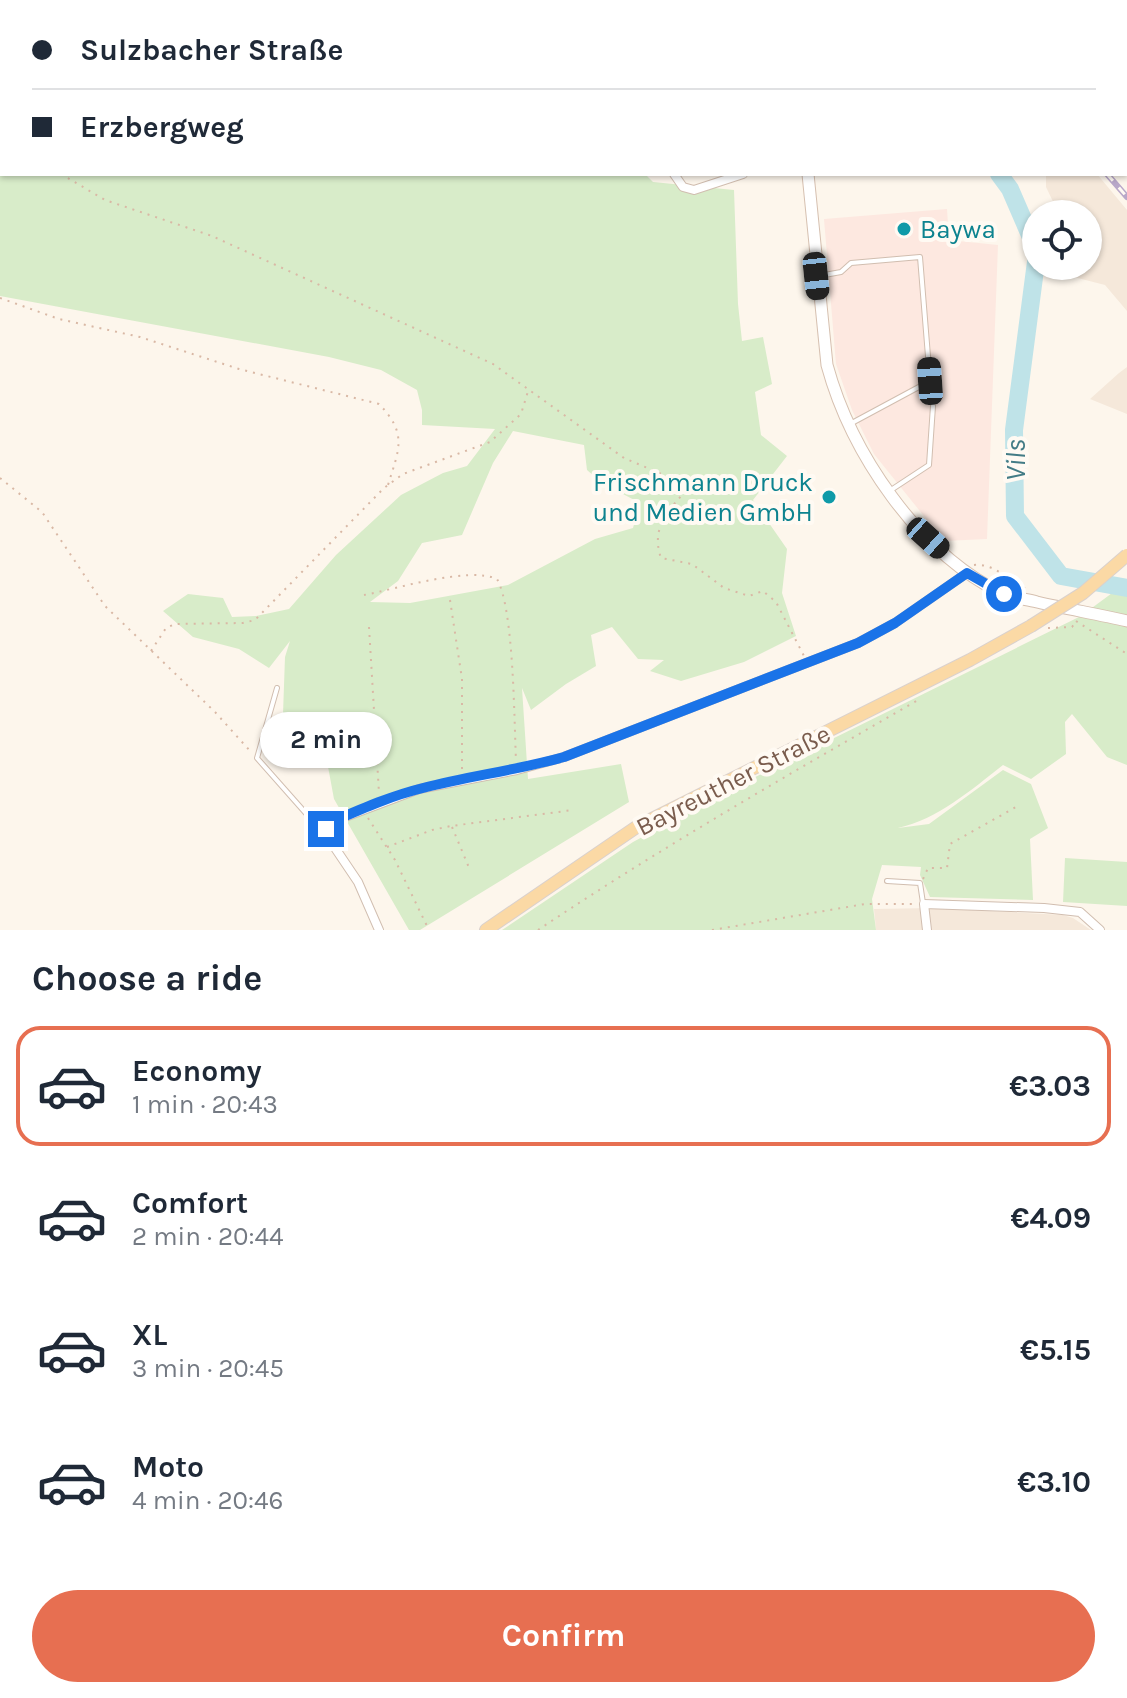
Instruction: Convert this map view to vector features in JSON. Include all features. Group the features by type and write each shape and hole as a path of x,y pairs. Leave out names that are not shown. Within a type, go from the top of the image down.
{"main road":[{"path":"808,176 827,365 848,425 890,491 928,538 1004,594 1127,621"},
{"name":"Bayreuther Straße","path":"486,930 638,826 991,649 1083,593 1127,555"}],"street":[{"path":"674,176 683,187 694,190 737,176"},
{"path":"379,930 367,899 327,836 329,823 419,789 517,770 564,757 858,643 895,623 970,569"},
{"path":"927,930 924,904 1080,912 1100,930"}],"lane":[{"path":"816,276 841,272 851,263 920,257 930,381 848,425"},
{"path":"890,491 929,465 933,406"},
{"path":"277,688 257,758 318,827 326,829"},
{"path":"887,881 920,883 924,904"}],"path":[{"path":"64,176 105,200 212,236 493,364 624,458 690,486 661,519 656,544 661,558 692,564 724,588 749,596 763,591 776,602 806,661"},
{"path":"0,298 59,319 140,337 239,369 379,404 394,419 400,444 387,485"},
{"path":"151,651 166,628 175,624 255,620 387,485 403,474 490,442 521,414 529,387"},
{"path":"0,479 42,512 105,606 215,712 257,758"},
{"path":"970,569 983,564 992,567 1010,581 1032,591"},
{"path":"364,595 457,576 477,574 497,579 501,586 508,632 517,770"},
{"path":"450,600 462,679 461,779"},
{"path":"1048,628 1072,627 1076,622 1127,654"},
{"path":"369,627 380,802"},
{"path":"538,930 674,841 929,693"},
{"path":"920,883 928,868 947,868 950,844 1016,807"},
{"path":"362,808 387,847 427,926"},
{"path":"387,847 451,826 573,810"},
{"path":"451,826 470,870"},
{"path":"712,930 865,904 924,904"}],"shaded area":[{"path":"1046,176 1099,176 1127,210 1127,311 1105,285 1086,280 1102,280 1102,200 1052,200 1046,187"},
{"name":"Baywa","path":"947,209 949,240 998,245 987,539 944,541 874,454 852,410 836,364 824,219"},
{"path":"1127,367 1127,414 1090,399 1119,373"},
{"path":"932,908 1063,915 1091,930 876,930 874,909"}],"green space":[{"path":"0,176 647,176 653,182 734,190 742,341 763,337 772,384 755,392 761,435 787,456 753,500 787,549 782,593 796,636 744,662 681,681 650,671 664,660 638,659 612,627 591,635 596,666 531,710 522,688 528,779 621,764 629,802 420,930 409,930 334,799 319,718 283,714 285,657 290,641 269,668 239,649 193,637 163,611 188,594 223,598 232,617 289,609 336,555 401,495 443,473 467,466 495,429 422,425 417,390 381,370 329,357 0,296","holes":["513,431 584,445 587,470 602,483 640,503 633,528 595,539 508,585 410,603 370,602 398,581 422,543 462,535 493,463"]},
{"path":"1127,582 1127,765 1107,757 1072,714 1065,722 1066,754 1031,779 1003,765 940,811 898,828 929,824 1003,770 1031,784 1048,828 1030,839 1033,900 930,897 920,875 921,867 882,865 872,899 876,930 502,930 633,842 741,784 1081,616"},
{"path":"1065,858 1127,862 1127,906 1063,902"}],"waterway":[{"name":"Vils","path":"1000,176 1022,217"},
{"name":"Vils","path":"1034,280 1014,430 1015,516 1061,576 1127,588"}],"railway":[{"path":"1109,176 1127,197"}],"place":[{"name":"Baywa","path":"904,229"},
{"name":"Frischmann Druck und Medien GmbH","path":"829,497"}],"route":[{"path":"326,829 329,823 362,808 419,789 517,770 564,757 858,643 895,623 967,573 1004,594"}]}
